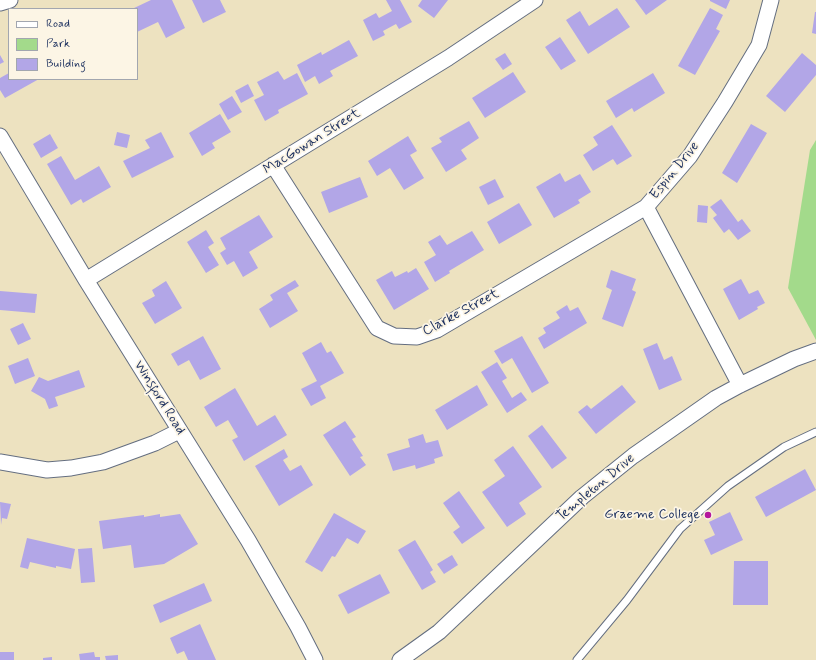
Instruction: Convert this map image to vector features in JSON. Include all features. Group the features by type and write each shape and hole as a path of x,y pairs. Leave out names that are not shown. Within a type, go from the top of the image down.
{"street":[{"path":"0,3 10,0"},
{"name":"MacGowan Street","path":"86,280 448,58 536,0"},
{"name":"Espin Drive","path":"740,385 646,207 690,156 725,102 759,45 771,0"},
{"name":"Winsford Road","path":"0,136 86,280 248,540 298,627 315,660"},
{"name":"Clarke Street","path":"273,165 377,328 394,336 417,337 437,330 646,207"},
{"name":"Templeton Drive","path":"400,660 439,632 582,497 633,456 716,398 794,359 816,351"},
{"path":"0,462 47,470 71,468 103,462 155,444 179,430"}],"lane":[{"path":"577,660 627,600 680,529 728,486 784,447 816,432"}],"green space":[{"path":"816,140 816,340 788,288 810,150"}],"building":[{"path":"151,0 172,0 185,28 166,38 158,22 138,32 138,8 134,8"},
{"path":"192,0 220,0 226,12 203,23"},
{"path":"386,0 400,0 412,22 399,29 396,24 383,31 385,35 373,41 363,20 376,13 379,18 392,11"},
{"path":"422,0 448,0 434,18 418,6"},
{"path":"635,0 667,0 646,15"},
{"path":"710,0 730,0 726,9"},
{"path":"617,8 630,27 588,54 566,20 580,11 589,26"},
{"path":"710,8 723,15 716,29 720,31 695,75 678,66"},
{"path":"816,12 816,34 812,33"},
{"path":"560,37 576,61 561,70 545,47"},
{"path":"349,40 358,56 330,71 333,76 319,84 315,76 305,82 297,65 321,52 322,55"},
{"path":"505,53 512,64 503,70 495,59"},
{"path":"802,53 816,65 816,75 785,112 766,96"},
{"path":"0,55 4,62 0,64"},
{"path":"278,71 284,80 297,73 308,94 278,110 279,113 265,121 254,100 264,95 257,82"},
{"path":"513,72 526,92 485,118 472,98"},
{"path":"653,73 665,93 634,112 632,108 616,118 606,101"},
{"path":"8,74 8,80 37,80 5,98 0,90 0,78"},
{"path":"248,84 254,96 241,103 235,91"},
{"path":"232,96 242,112 228,120 219,104"},
{"path":"220,114 231,132 212,143 215,148 202,156 189,133"},
{"path":"469,121 479,138 461,150 467,159 446,172 431,148 442,142 439,138"},
{"path":"751,124 767,133 737,183 722,173"},
{"path":"612,125 632,156 617,165 613,159 593,171 583,155 598,145 593,137"},
{"path":"117,132 130,135 127,148 114,145"},
{"path":"161,132 174,157 132,178 123,161 150,148 145,140"},
{"path":"50,134 58,148 41,158 33,144"},
{"path":"408,136 417,151 410,155 424,178 404,190 390,168 377,176 368,161"},
{"path":"61,156 75,180 99,166 111,187 83,203 81,199 71,205 47,164"},
{"path":"560,173 565,182 580,174 591,192 578,200 580,203 554,218 536,187"},
{"path":"360,177 368,197 329,213 321,192"},
{"path":"495,179 504,197 488,205 479,187"},
{"path":"721,199 738,222 742,219 751,231 738,240 729,229 724,233 713,218 717,215 710,207"},
{"path":"519,203 532,225 499,244 487,222"},
{"path":"698,205 708,206 707,223 697,222"},
{"path":"259,215 273,237 249,252 258,268 243,277 234,261 227,265 220,253 226,249 220,238"},
{"path":"206,230 214,243 208,247 219,265 206,273 187,242"},
{"path":"472,231 484,250 449,271 450,273 435,282 424,262 436,255 428,242 440,235 447,245"},
{"path":"416,268 429,289 394,310 376,280 392,271 395,277 407,271 408,273"},
{"path":"611,270 636,279 632,290 636,292 623,327 602,319 612,290 606,287"},
{"path":"741,279 749,294 758,290 765,303 739,320 723,289"},
{"path":"295,280 299,286 287,293 298,311 270,328 259,309 273,300 270,295"},
{"path":"166,281 182,308 155,324 142,303 155,296 152,290"},
{"path":"0,291 37,294 35,313 0,310"},
{"path":"567,305 570,311 578,307 587,323 544,349 538,338 546,333 543,328 560,318 556,312"},
{"path":"23,323 31,339 18,345 10,329"},
{"path":"203,336 221,369 200,380 189,360 178,366 171,354"},
{"path":"522,336 549,383 532,393 512,358 502,364 494,351"},
{"path":"321,342 327,353 331,351 344,373 320,386 326,398 311,406 301,389 317,381 302,353"},
{"path":"657,343 664,360 672,356 682,380 659,390 643,349"},
{"path":"28,358 35,376 15,384 8,366"},
{"path":"497,362 507,378 502,381 512,398 521,392 527,400 507,413 481,372"},
{"path":"79,370 85,387 55,397 58,406 49,409 45,399 31,391 39,377 48,381"},
{"path":"477,385 488,405 447,430 435,410"},
{"path":"622,385 636,402 596,434 578,412 587,405 591,409"},
{"path":"235,388 257,426 275,415 287,435 244,461 232,440 238,437 228,420 216,427 204,407"},
{"path":"345,421 356,437 352,439 363,456 360,457 366,465 350,476 323,435"},
{"path":"542,425 567,458 552,469 528,436"},
{"path":"423,434 426,443 438,440 443,456 434,459 435,463 416,469 415,465 393,471 387,454 410,447 408,439"},
{"path":"513,446 542,487 519,503 526,514 507,527 482,492 505,476 494,460"},
{"path":"284,449 288,457 283,460 290,471 301,465 313,485 279,506 255,466"},
{"path":"805,469 816,490 766,517 755,497"},
{"path":"459,491 485,528 462,544 453,532 460,527 443,503"},
{"path":"0,502 11,504 7,519 2,518 1,525"},
{"path":"730,512 743,540 711,555 704,540 715,535 709,522"},
{"path":"334,513 366,531 358,544 347,538 335,557 332,556 322,572 305,562"},
{"path":"160,514 160,517 180,514 198,544 164,564 134,568 131,545 103,549 99,521"},
{"path":"27,538 75,549 71,569 56,566 56,568 30,562 28,569 20,567"},
{"path":"415,540 433,570 430,572 436,582 422,590 398,550"},
{"path":"92,548 95,582 81,583 78,549"},
{"path":"452,555 458,565 444,574 437,564"},
{"path":"734,561 768,561 768,605 733,605"},
{"path":"380,574 390,593 348,614 338,595"},
{"path":"204,583 212,601 160,623 153,605"},
{"path":"200,624 216,660 188,660 184,651 177,654 170,638"},
{"path":"0,652 14,652 14,660 0,660"},
{"path":"94,652 95,657 100,657 100,660 80,660 79,654"},
{"path":"118,655 118,660 106,660 105,656"},
{"path":"52,657 52,660 43,660 43,658"}],"place":[{"name":"Graeme College","path":"708,515"}]}
